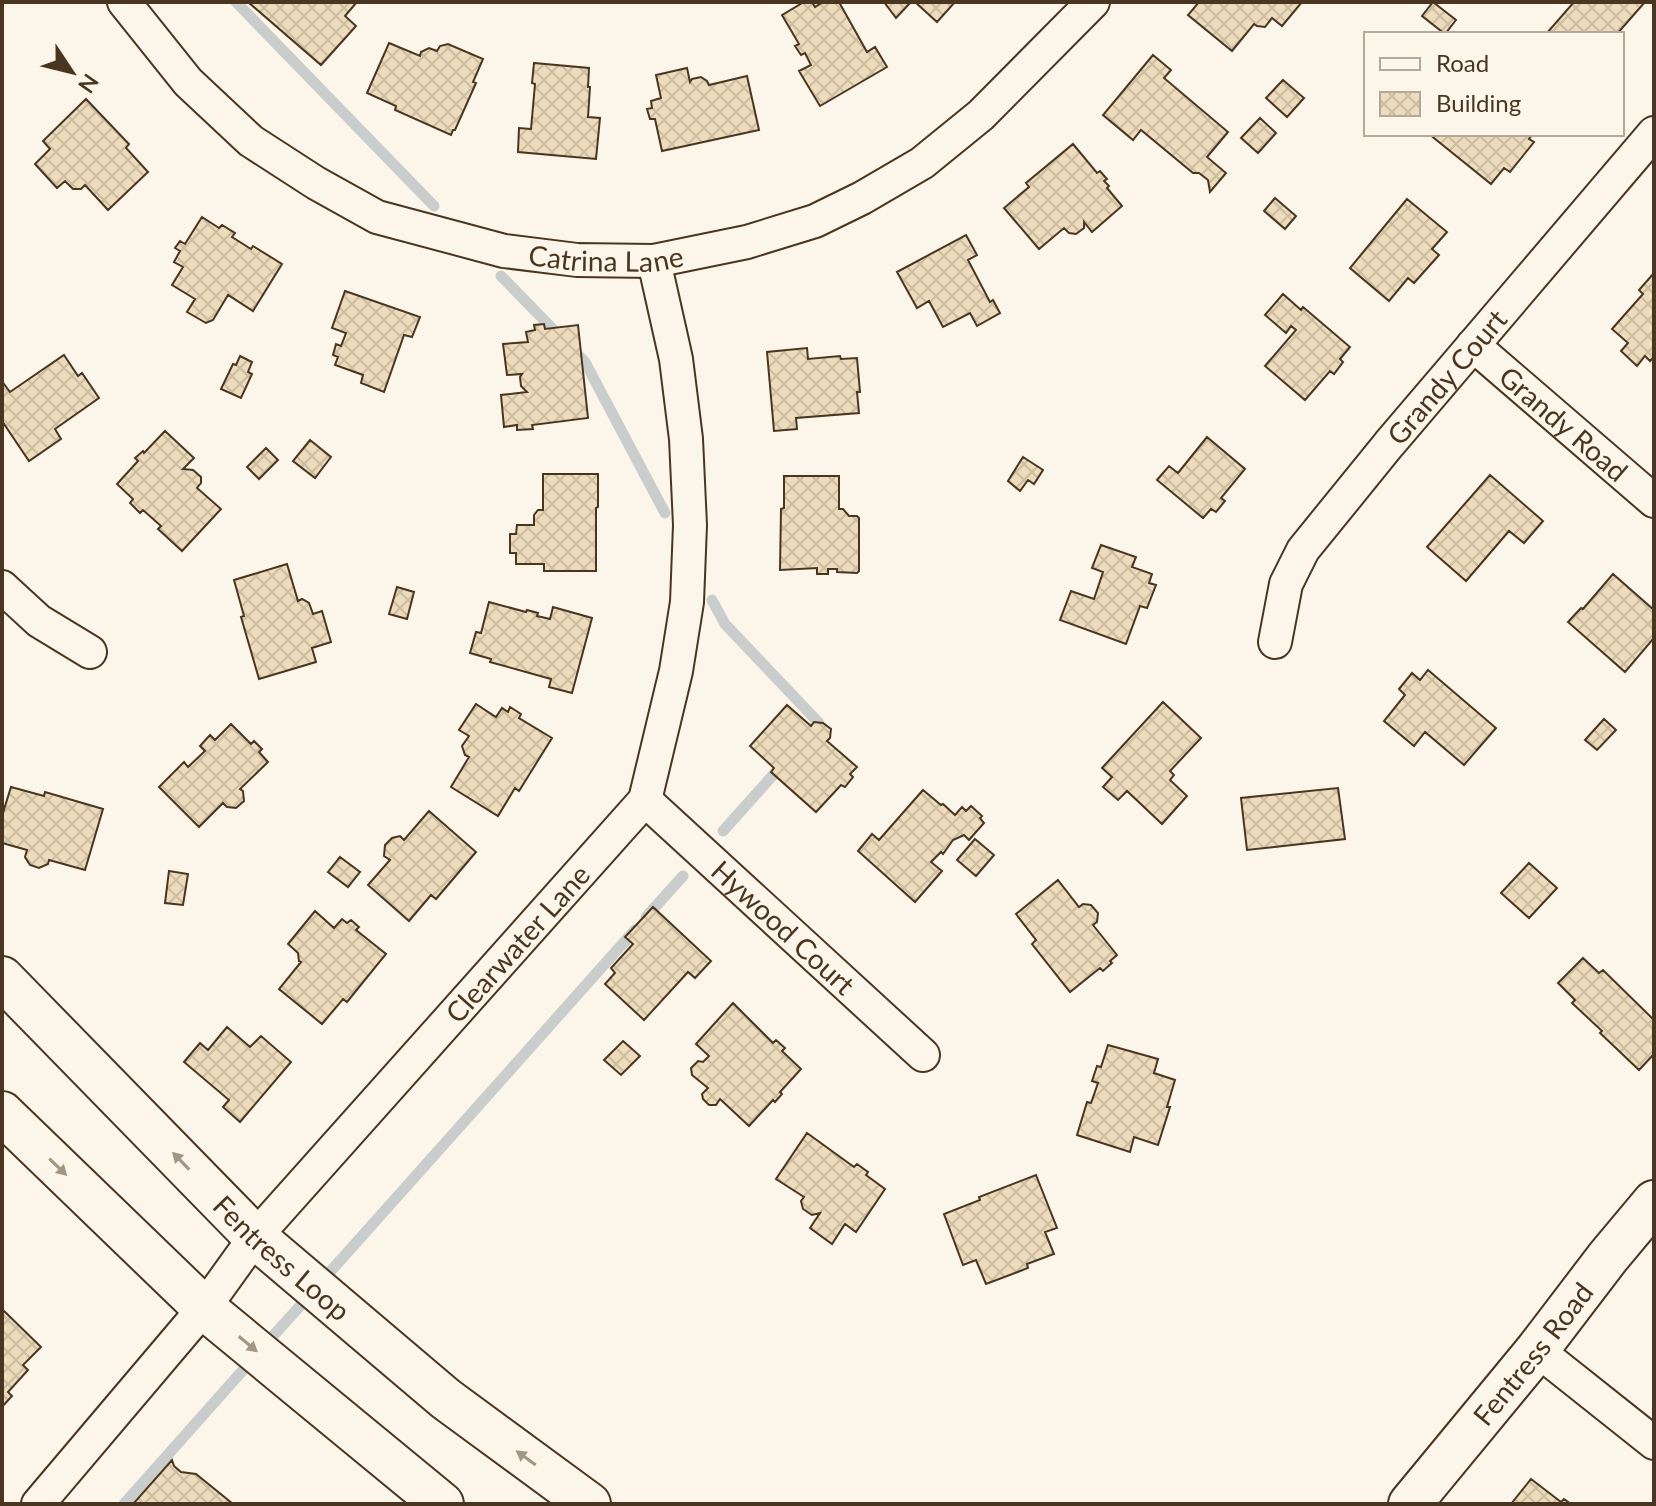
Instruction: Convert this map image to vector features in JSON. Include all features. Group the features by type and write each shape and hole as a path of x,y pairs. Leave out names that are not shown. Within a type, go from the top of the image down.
{"street":[{"name":"Catrina Lane","path":"124,2 188,82 251,141 377,217 504,251 577,260 654,261 747,242 815,221 922,163 981,115 1093,2"},
{"name":"Grandy Court","path":"1275,642 1286,584 1303,550 1654,133"},
{"name":"Clearwater Lane","path":"38,1504 204,1308 255,1237 645,800 676,671 687,602 690,525 686,439 676,359 654,261"},
{"name":"Grandy Road","path":"1473,345 1654,501"},
{"path":"2,587 39,621 90,652"},
{"name":"Hywood Court","path":"645,800 923,1055"},
{"name":"Fentress Loop","path":"2,978 255,1237 446,1399 589,1504"},
{"path":"2,1113 204,1308 442,1504"},
{"name":"Fentress Road","path":"1410,1504 1654,1202"},
{"path":"1537,1350 1654,1443"}],"building":[{"path":"248,2 357,2 345,16 356,26 321,65"},
{"path":"804,2 812,2 815,7 823,2 839,2 867,52 875,47 887,67 820,106 799,71 811,65 805,53 801,55 795,46 799,44 782,15"},
{"path":"884,2 911,2 896,18"},
{"path":"915,2 955,2 937,22"},
{"path":"1199,2 1302,2 1282,26 1272,18 1265,27 1254,24 1232,51 1188,15"},
{"path":"1433,2 1456,20 1447,32 1442,32 1422,16"},
{"path":"1574,2 1645,2 1619,32 1548,32"},
{"path":"389,43 420,56 429,48 437,51 440,46 448,44 483,59 473,82 476,83 451,135 395,110 396,106 367,93"},
{"path":"1153,55 1171,70 1164,78 1228,132 1207,157 1226,173 1210,192 1208,180 1199,173 1193,173 1141,130 1133,140 1103,115"},
{"path":"534,63 589,68 588,117 600,118 596,159 518,152 519,128 531,129"},
{"path":"687,68 690,82 701,77 709,85 747,76 759,130 662,151 655,119 650,119 647,109 652,108 651,101 661,98 656,75"},
{"path":"1283,80 1304,98 1287,117 1266,98"},
{"path":"86,99 129,144 126,148 148,172 108,210 85,185 81,189 73,189 65,181 57,188 35,164 50,149 43,141"},
{"path":"1260,118 1276,133 1258,153 1241,138"},
{"path":"1431,136 1531,136 1529,139 1534,142 1510,172 1504,168 1491,184"},
{"path":"1073,144 1097,173 1100,171 1107,179 1104,181 1109,186 1107,188 1122,206 1092,232 1084,222 1084,228 1076,234 1064,228 1039,249 1004,208 1029,187 1026,183"},
{"path":"1275,198 1296,216 1285,229 1264,211"},
{"path":"1407,199 1447,232 1432,249 1439,255 1414,283 1408,278 1389,301 1350,268"},
{"path":"202,217 219,228 222,225 235,233 232,237 282,264 253,311 228,295 213,320 206,323 187,312 195,299 172,285 183,267 174,262 180,251 175,248 180,241 185,244"},
{"path":"966,235 977,255 968,260 990,302 993,300 1000,313 977,326 970,313 943,327 929,301 917,308 897,272"},
{"path":"1654,273 1654,357 1650,361 1645,356 1637,366 1621,351 1628,343 1612,329 1643,294 1639,290"},
{"path":"345,291 420,317 412,337 404,335 384,392 361,383 363,375 335,365 338,357 333,355 336,344 341,346 346,333 332,328"},
{"path":"1283,294 1350,347 1340,359 1343,362 1334,374 1330,371 1305,400 1265,366 1296,330 1291,326 1286,333 1265,315"},
{"path":"544,324 545,329 578,325 588,418 532,425 533,429 517,430 517,425 504,427 501,395 527,392 521,386 522,374 507,375 503,344 528,342 526,332 535,330 534,325"},
{"path":"807,348 808,359 857,358 859,413 796,418 797,429 774,431 767,352"},
{"path":"64,355 78,376 82,373 99,398 55,429 61,439 29,461 2,421 2,385 10,392"},
{"path":"240,356 252,362 248,372 252,374 241,398 221,389"},
{"path":"165,431 194,458 183,469 193,470 201,477 197,488 221,509 182,551 158,529 161,526 130,503 133,499 117,484 138,461 135,458"},
{"path":"1207,437 1245,469 1221,498 1225,501 1216,512 1211,509 1203,518 1157,480 1169,466 1178,473"},
{"path":"310,440 331,457 315,478 293,461"},
{"path":"266,448 278,460 259,479 247,467"},
{"path":"1023,457 1043,470 1034,484 1028,480 1020,491 1008,481"},
{"path":"543,474 598,474 596,571 544,571 544,564 516,564 516,553 510,553 510,534 516,534 517,525 534,525 534,515 538,510 543,510"},
{"path":"1490,475 1543,521 1524,543 1509,531 1466,581 1427,547"},
{"path":"784,476 839,476 839,509 859,518 857,573 828,569 828,574 817,574 817,568 780,570"},
{"path":"1101,545 1136,557 1132,567 1152,574 1149,583 1156,585 1147,608 1140,606 1126,644 1060,620 1071,591 1094,599 1103,572 1092,568"},
{"path":"287,564 298,601 302,599 309,603 313,614 322,611 331,642 312,648 316,662 259,679 234,580"},
{"path":"1613,574 1654,610 1654,638 1625,672 1568,622"},
{"path":"397,587 414,592 407,619 389,614"},
{"path":"489,602 538,613 537,616 550,619 553,607 592,618 572,693 549,687 551,679 490,662 491,659 470,653 476,632 481,633"},
{"path":"1428,670 1496,728 1464,765 1425,732 1414,746 1384,721 1405,695 1399,689 1412,673 1420,680"},
{"path":"1163,702 1201,738 1170,771 1174,775 1170,780 1187,796 1162,824 1127,791 1118,800 1103,787 1112,777 1102,768"},
{"path":"476,704 496,717 502,708 508,712 510,707 521,714 519,718 552,738 519,791 515,788 498,816 451,787 469,757 462,746 469,736 459,730"},
{"path":"787,705 811,726 814,722 823,723 831,729 827,741 857,767 850,774 853,777 845,787 841,785 816,812 771,772 774,768 750,746"},
{"path":"1604,719 1616,730 1597,750 1585,740"},
{"path":"231,724 251,744 254,741 262,749 259,752 268,762 240,789 244,801 236,808 223,803 199,827 159,787 184,762 188,767 205,751 200,746 210,735 215,740"},
{"path":"11,787 44,796 45,792 103,809 85,870 49,860 48,864 39,868 30,865 25,857 27,850 2,843 2,816"},
{"path":"1338,788 1345,839 1247,850 1241,798"},
{"path":"923,790 955,815 962,807 966,811 971,806 982,816 980,818 984,823 969,840 964,835 953,840 943,854 941,852 931,862 942,871 915,902 858,851 872,834 879,840"},
{"path":"429,811 476,852 436,899 431,895 409,921 368,885 390,860 384,856 385,845 392,838 400,836 404,840"},
{"path":"975,839 994,855 976,876 957,860"},
{"path":"340,857 360,872 348,887 328,872"},
{"path":"1529,863 1557,888 1529,918 1501,893"},
{"path":"169,871 188,874 183,905 165,903"},
{"path":"1058,880 1079,907 1091,905 1098,913 1097,922 1093,925 1117,955 1103,971 1100,968 1070,992 1032,944 1036,940 1016,914"},
{"path":"653,907 711,961 695,978 688,972 644,1020 605,984 615,973 611,968 633,944 625,937"},
{"path":"315,911 334,928 342,919 347,923 351,920 359,927 356,930 386,954 347,1002 343,999 322,1024 279,989 301,962 298,953 288,944"},
{"path":"1583,958 1599,973 1603,970 1654,1020 1654,1054 1639,1070 1572,1003 1575,1000 1558,983"},
{"path":"733,1003 773,1043 776,1040 785,1048 782,1051 801,1069 775,1102 773,1100 749,1126 720,1099 716,1105 709,1105 703,1099 702,1094 708,1088 692,1075 691,1068 709,1056 696,1044"},
{"path":"227,1027 250,1047 261,1036 291,1062 240,1122 223,1107 229,1100 184,1062 200,1043 208,1050"},
{"path":"623,1041 640,1056 621,1075 604,1060"},
{"path":"1108,1045 1158,1059 1154,1073 1175,1080 1158,1145 1134,1137 1130,1152 1077,1135 1087,1102 1091,1103 1098,1083 1092,1081 1097,1066 1101,1067"},
{"path":"807,1133 854,1167 857,1164 885,1189 856,1232 845,1224 832,1244 810,1228 820,1213 812,1215 803,1209 801,1201 804,1197 776,1179"},
{"path":"1036,1175 1057,1228 1045,1232 1054,1254 986,1284 976,1260 963,1265 944,1214"},
{"path":"2,1309 41,1347 23,1365 28,1370 8,1392 12,1396 2,1407"},
{"path":"172,1460 181,1472 196,1474 233,1504 133,1504"},
{"path":"1531,1479 1561,1502 1564,1499 1571,1504 1511,1504"}],"waterway":[{"path":"236,2 434,206"},
{"path":"501,276 585,362 665,513"},
{"path":"712,600 725,624 819,723 812,731"},
{"path":"723,831 782,765"},
{"path":"646,917 683,876"},
{"path":"330,1272 635,930"},
{"path":"273,1336 301,1305"},
{"path":"124,1504 244,1369"}]}
